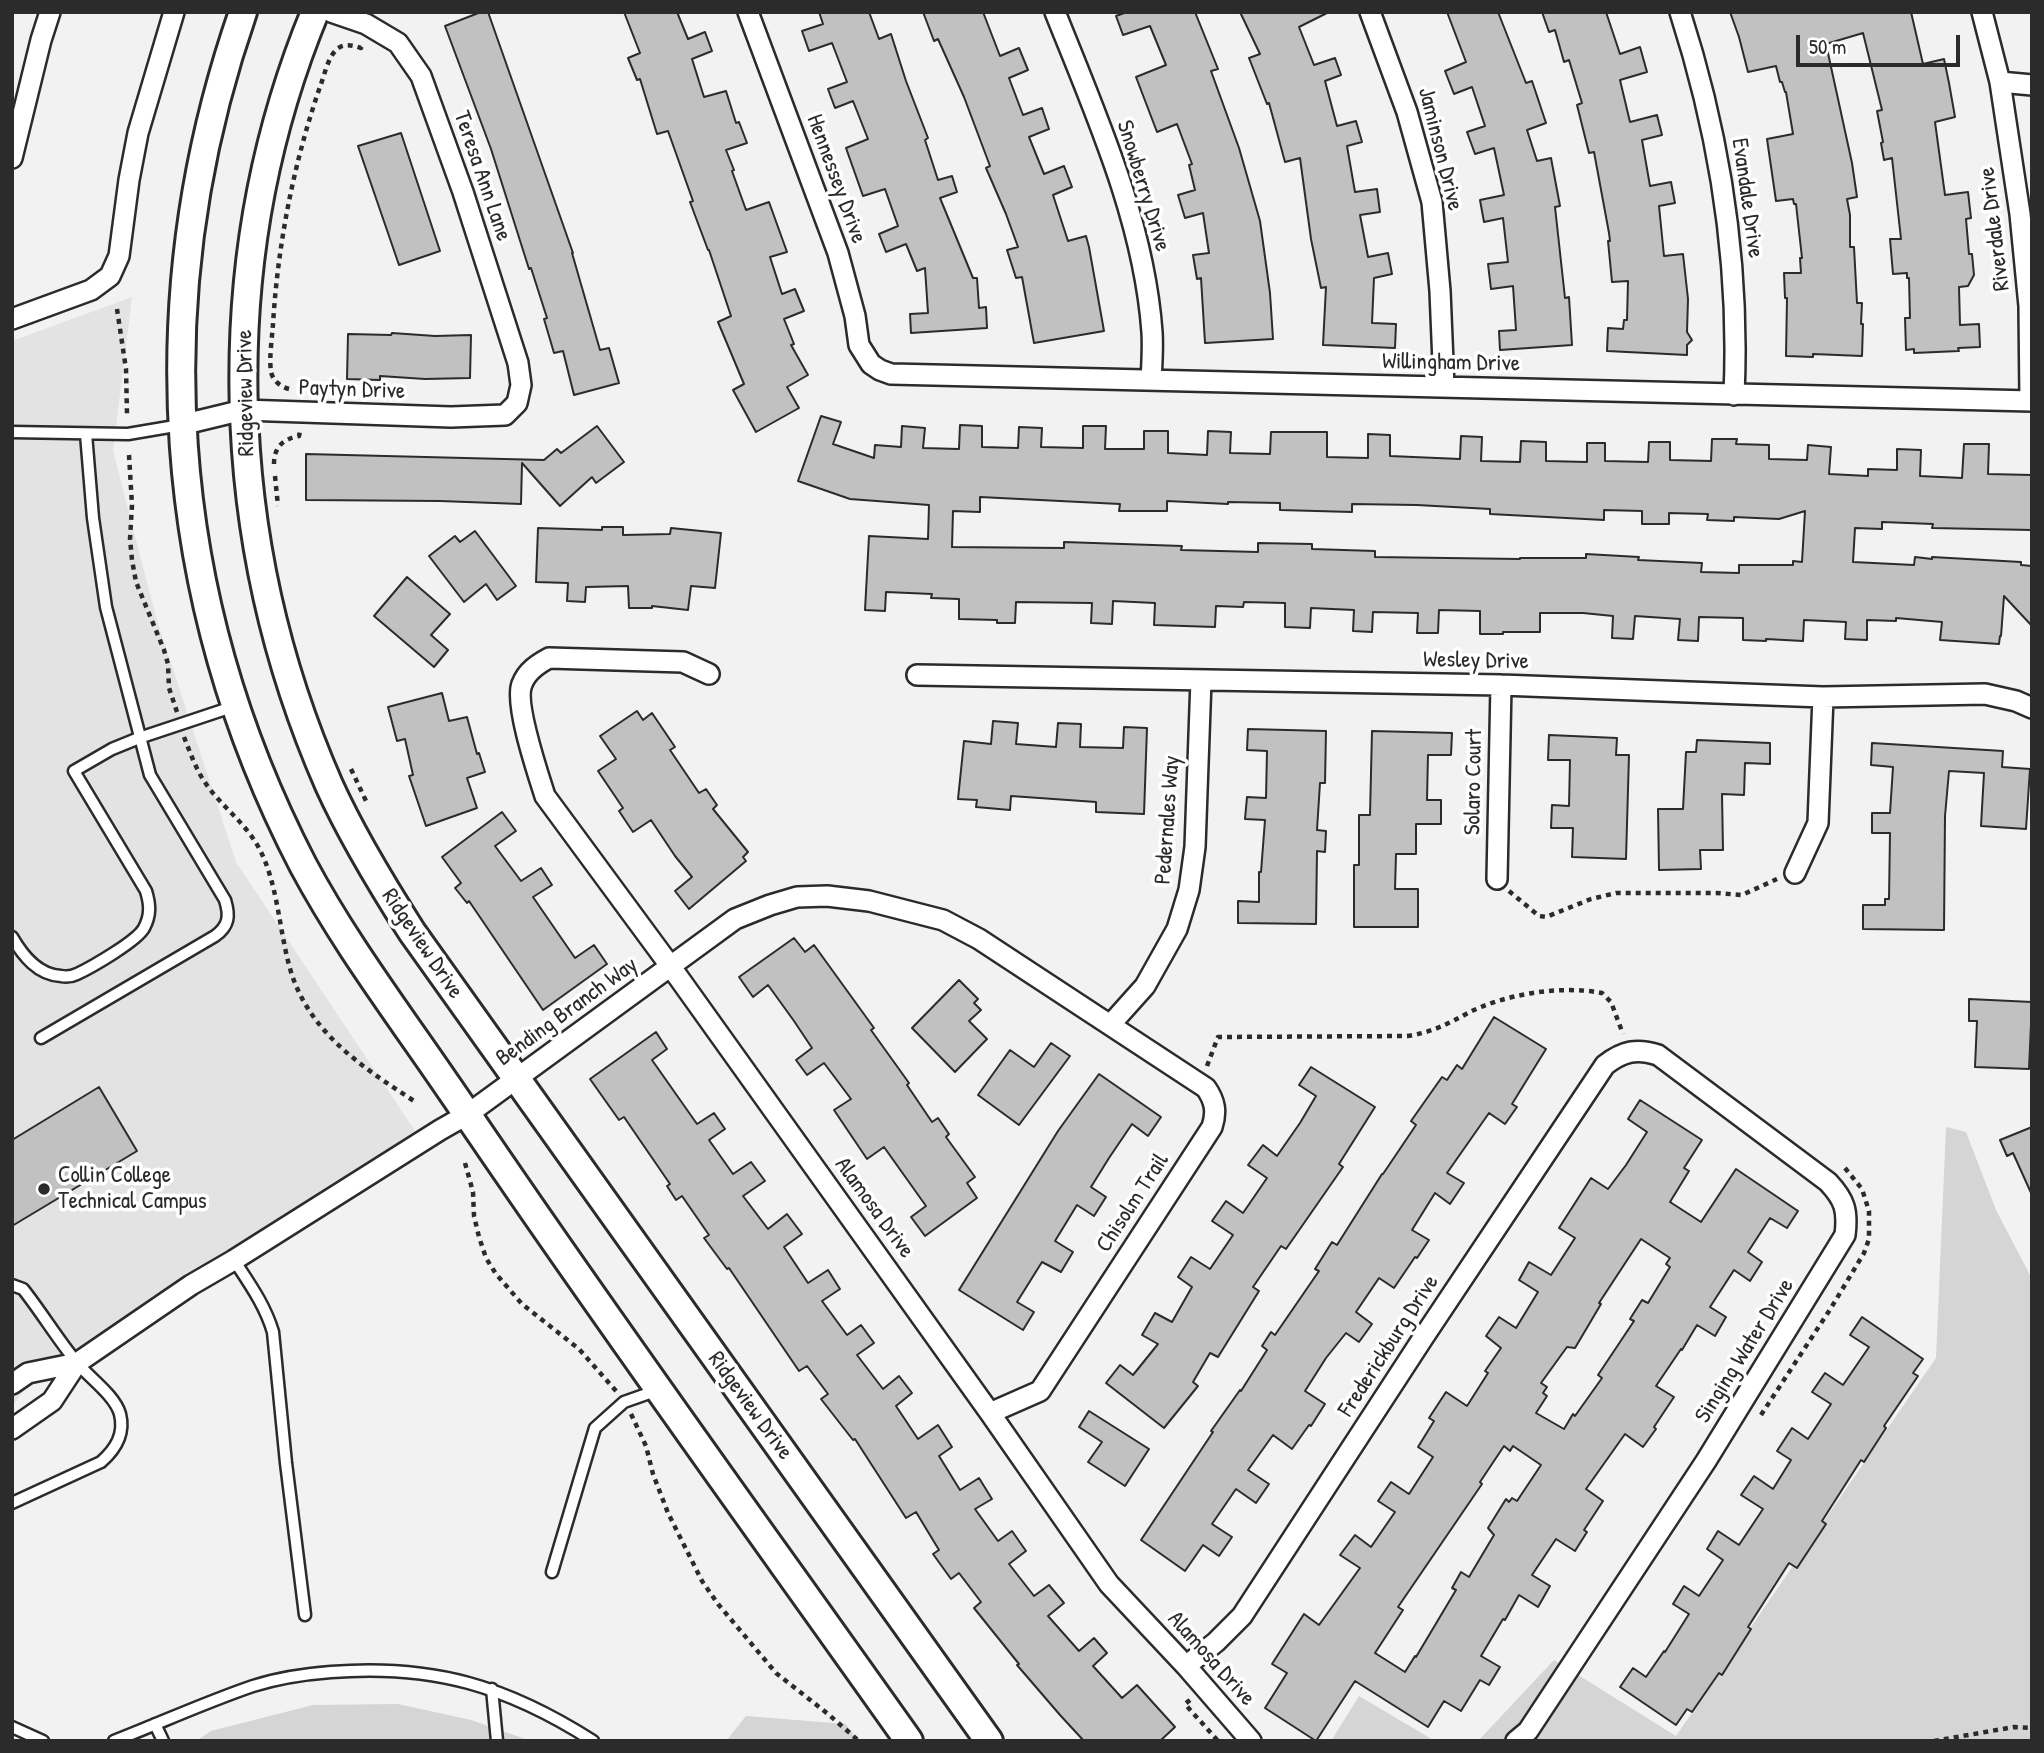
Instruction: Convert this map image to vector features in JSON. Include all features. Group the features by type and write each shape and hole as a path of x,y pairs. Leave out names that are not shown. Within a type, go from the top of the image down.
{"main road":[{"path":"243,12 211,121 190,228 181,337 181,425 197,556 212,624 236,706 264,780 305,868 368,972 560,1250 909,1741"},
{"name":"Ridgeview Drive","path":"315,12 288,85 261,190 246,298 243,411 252,518 261,573 274,628 308,734 330,786 382,885 412,932 989,1741"}],"street":[{"path":"12,158 50,12"},
{"path":"12,319 91,290 110,276 119,256 138,133 174,12"},
{"name":"Teresa Ann Lane","path":"331,12 366,24 398,43 421,76 463,192 519,363 521,385 517,402"},
{"name":"Hennessey Drive","path":"748,12 838,253 855,316 859,345 871,364"},
{"name":"Snowberry Drive","path":"1055,12 1109,148 1123,191 1145,279 1152,333 1152,380"},
{"name":"Jaminson Drive","path":"1370,12 1407,112 1432,202 1440,291 1444,387"},
{"name":"Evandale Drive","path":"1680,12 1707,103 1719,167 1733,281 1736,343 1734,395"},
{"name":"Riverdale Drive","path":"1982,12 2000,82 2020,214 2028,293 2031,400"},
{"path":"2000,82 2032,85"},
{"name":"Willingham Drive","path":"871,364 891,374 2031,400"},
{"name":"Paytyn Drive","path":"181,425 243,411 484,417 505,415 517,402"},
{"name":"Alamosa Drive","path":"709,674 683,662 550,658 538,664 528,673 519,697 545,796 671,967 1109,1584 1186,1666 1251,1741"},
{"name":"Wesley Drive","path":"917,675 1501,685 1823,697 1985,694 2016,701 2032,708"},
{"name":"Pedernales Way","path":"1111,1024 1145,986 1177,929 1189,890 1195,847 1201,680"},
{"name":"Solaro Court","path":"1497,879 1501,685"},
{"path":"1795,873 1818,823 1823,697"},
{"name":"Bending Branch Way","path":"12,1429 51,1401 77,1363 191,1284 468,1114 735,919 770,905 797,897 827,896 869,901 943,920 979,939 1111,1024"},
{"name":"Chisolm Trail","path":"990,1413 1040,1391 1212,1127 1215,1107 1206,1088 1111,1024"},
{"name":"Frederickburg Drive","path":"1186,1666 1242,1616 1605,1065 1630,1051"},
{"name":"Singing Water Drive","path":"1516,1741 1528,1731 1706,1461 1845,1235 1845,1206 1828,1182 1658,1055 1645,1051 1630,1051"},
{"name":"Bending Branch Way","path":"12,1384 28,1373 77,1363"}],"lane":[{"path":"12,432 128,434 181,425"},
{"path":"41,1038 215,936 223,930 228,920 225,900 150,775 139,738 106,607 93,518 86,434"},
{"path":"12,937 33,965 47,973 61,976 75,975 134,940 143,930 148,918 150,904 146,891 74,771 112,749 139,738 236,706"},
{"path":"234,1260 261,1301 273,1332 305,1615"},
{"path":"12,1285 23,1289 77,1363 113,1399 122,1426 119,1440 101,1462 12,1503"},
{"path":"552,1572 595,1427 624,1402 659,1390"},
{"path":"114,1741 254,1685 307,1674 362,1670 412,1671 492,1689 565,1723 593,1741"},
{"path":"492,1689 497,1741"},
{"path":"155,1724 163,1741"},
{"path":"12,1727 43,1741"}],"path":[{"path":"293,391 274,380 271,372 274,304 290,196 316,100 331,57 340,47 351,45 361,48 363,41"},
{"path":"117,309 126,369 127,414"},
{"path":"278,508 275,453 285,440 299,436 300,429"},
{"path":"129,455 132,505 130,540 136,582 164,650 168,664 169,688 177,713"},
{"path":"184,736 204,780 249,831 261,853 270,879 288,964 298,990 314,1017 336,1044 363,1067 414,1101"},
{"path":"350,768 367,804"},
{"path":"1497,879 1529,909 1545,917 1591,899 1616,893 1742,895 1795,873"},
{"path":"1200,1084 1218,1037 1424,1034 1468,1013 1541,991 1602,993 1611,1002 1630,1051"},
{"path":"1622,1032 1634,1030"},
{"path":"465,1163 473,1192 474,1216 486,1258 522,1304 579,1349 598,1368 624,1402 646,1446 668,1513 697,1572 718,1604 776,1673 859,1741"},
{"path":"1755,1424 1858,1265 1869,1239 1867,1200 1856,1179 1839,1163"},
{"path":"1934,1741 2014,1727 2032,1728"}],"shaded area":[{"path":"132,297 113,451 156,617 236,862 427,1149 38,1371 12,1407 12,341"},
{"path":"1946,1127 1966,1132 1996,1210 2032,1279 2032,1741 1478,1741 1554,1660 1676,1736 1936,1358"},
{"path":"1359,1696 1435,1741 1331,1741"},
{"path":"398,1704 471,1720 531,1741 196,1741 211,1731 313,1705"},
{"path":"746,1716 846,1724 858,1741 726,1741"}],"building":[{"path":"481,12 488,12 573,253 600,350 609,348 619,383 574,395 563,351 554,353 544,319 547,318 531,268 529,269 491,149 445,26"},
{"path":"624,12 677,12 688,39 705,32 712,51 692,59 704,97 726,91 736,123 739,122 747,143 726,150 746,210 769,202 787,252 770,257 782,294 795,289 804,311 784,319 794,344 791,345 808,375 787,387 799,408 756,432 733,390 744,384 718,322 731,316 668,131 657,134 640,79 637,80 628,58 640,53"},
{"path":"819,12 869,12 879,39 891,34 928,138 925,140 938,180 952,176 957,192 940,198 973,278 977,278 979,308 986,307 987,328 911,333 910,314 928,313 925,268 917,271 906,244 886,252 879,234 898,226 885,189 863,196 846,148 868,139 853,101 835,108 828,89 847,82 832,43 809,51 802,31 823,24"},
{"path":"923,12 983,12 1000,56 1019,48 1028,70 1009,78 1023,115 1042,108 1049,129 1029,137 1044,174 1064,166 1072,187 1053,195 1068,241 1086,236 1104,331 1034,343 1022,277 1016,278 1007,250 1018,247 986,168 990,166 964,97 938,39 934,41"},
{"path":"1127,12 1195,12 1218,69 1211,71 1239,148 1260,221 1273,339 1205,343 1201,278 1197,279 1193,255 1209,253 1203,213 1185,218 1178,195 1195,190 1189,165 1192,164 1177,124 1157,132 1136,77 1166,65 1150,26 1123,35 1116,16"},
{"path":"1240,12 1329,12 1299,27 1314,65 1335,58 1341,75 1325,81 1337,126 1356,121 1362,142 1347,146 1355,192 1377,189 1380,212 1360,215 1368,257 1388,253 1392,274 1374,278 1372,323 1396,324 1395,348 1323,345 1326,287 1321,288 1311,239 1300,158 1285,162 1269,103 1267,104 1249,58 1260,54"},
{"path":"1447,12 1498,12 1526,83 1532,81 1546,123 1527,130 1537,161 1551,158 1560,206 1555,207 1565,298 1569,297 1572,345 1500,350 1499,331 1516,330 1513,286 1491,289 1488,264 1508,262 1503,218 1484,222 1480,200 1504,195 1494,148 1475,154 1467,132 1485,126 1472,87 1454,94 1445,71 1466,62"},
{"path":"1542,12 1606,12 1620,54 1640,47 1647,72 1620,80 1630,122 1657,115 1662,135 1642,140 1650,186 1671,182 1675,203 1659,206 1664,256 1683,254 1688,299 1687,332 1692,340 1687,345 1687,355 1607,351 1608,328 1623,329 1624,320 1627,320 1628,281 1612,282 1609,233 1594,152 1589,153 1577,105 1582,103 1569,60 1564,62 1555,30 1549,32"},
{"path":"1730,12 1911,12 1923,64 1944,59 1949,83 1955,117 1935,122 1945,195 1968,192 1971,218 1966,219 1974,275 1968,286 1959,287 1960,325 1979,324 1980,347 1914,353 1914,349 1906,350 1905,318 1910,318 1909,278 1907,273 1893,274 1890,239 1901,239 1892,158 1884,160 1877,111 1882,110 1863,33 1826,44 1857,197 1847,199 1850,247 1854,247 1857,303 1862,303 1862,356 1786,356 1787,298 1784,273 1801,273 1802,258 1796,204 1793,199 1776,201 1767,139 1793,134 1786,92 1776,66 1748,72"},
{"path":"401,133 440,251 399,265 358,146"},
{"path":"348,334 471,335 470,378 380,376 380,380 347,379"},
{"path":"821,416 841,422 833,444 874,458 875,445 901,447 902,426 925,428 923,448 959,449 960,425 982,426 982,447 1018,448 1019,427 1042,428 1041,447 1083,448 1083,426 1106,426 1105,449 1144,449 1144,431 1168,431 1168,453 1207,455 1208,431 1231,432 1230,453 1270,454 1271,432 1327,432 1327,457 1368,458 1368,434 1390,435 1390,456 1460,459 1461,436 1482,437 1481,461 1520,462 1521,441 1546,442 1546,461 1587,462 1587,443 1605,443 1605,461 1648,462 1649,442 1670,442 1670,460 1711,461 1712,439 1737,439 1736,444 1769,445 1769,459 1807,460 1808,445 1831,447 1829,474 1868,476 1868,469 1897,470 1897,449 1921,450 1920,476 1962,478 1964,444 1989,444 1988,474 2032,475 2032,530 1932,528 1933,524 1882,522 1882,529 1855,528 1853,562 1914,565 1915,557 1932,557 2021,562 2021,565 2032,566 2032,626 2004,596 1999,644 1940,640 1942,622 1896,618 1896,621 1867,620 1867,640 1845,639 1846,622 1804,620 1803,641 1766,641 1743,640 1743,618 1699,617 1698,641 1678,640 1680,619 1635,616 1633,639 1612,638 1613,616 1583,613 1540,613 1540,632 1480,634 1480,611 1439,610 1438,633 1417,633 1418,613 1373,612 1372,632 1353,631 1354,610 1311,608 1310,628 1285,627 1285,603 1244,602 1243,607 1216,606 1215,627 1154,625 1155,603 1113,601 1112,624 1091,623 1092,603 1016,602 1015,623 959,619 959,599 931,598 932,594 886,592 885,611 865,610 869,536 928,539 929,505 850,499 798,481","holes":["980,497 1120,504 1119,511 1167,511 1167,501 1280,503 1280,510 1352,512 1352,504 1417,505 1490,509 1490,514 1604,520 1604,510 1642,511 1642,524 1669,524 1669,513 1708,514 1707,520 1734,521 1734,517 1779,519 1805,511 1802,562 1793,561 1793,565 1739,565 1739,573 1701,572 1702,563 1638,560 1639,557 1586,554 1586,558 1520,559 1375,557 1375,551 1312,549 1312,544 1258,543 1258,552 1064,542 1064,548 952,547 953,511 980,512"]},
{"path":"597,426 624,462 596,483 592,477 560,506 522,463 521,504 306,500 306,454 544,460 557,449 561,453"},
{"path":"602,527 623,527 623,535 670,534 671,528 721,533 715,588 691,586 688,610 652,606 629,608 628,586 586,587 585,602 567,601 568,583 536,582 538,528 602,530"},
{"path":"475,531 516,586 497,600 486,584 464,602 429,556 455,536 460,542"},
{"path":"407,577 450,614 431,635 448,650 434,667 374,616"},
{"path":"442,693 449,721 467,717 485,772 467,778 477,808 426,826 409,776 413,775 405,739 397,741 388,707"},
{"path":"637,711 643,720 652,713 675,747 670,750 699,793 706,789 717,805 713,809 748,852 743,857 746,861 689,909 675,891 692,877 651,820 633,832 619,811 623,808 598,771 616,759 600,736"},
{"path":"993,721 1018,723 1016,744 1056,747 1058,723 1081,724 1080,747 1123,748 1124,727 1147,728 1144,814 1096,812 1096,802 1011,796 1010,810 976,807 977,800 958,799 964,741 991,744"},
{"path":"1248,729 1326,731 1325,783 1320,783 1317,830 1326,831 1325,852 1317,851 1316,924 1238,923 1238,901 1259,902 1259,872 1265,820 1245,819 1247,797 1266,798 1267,751 1247,750"},
{"path":"1372,731 1452,733 1451,755 1428,755 1427,800 1441,800 1441,824 1416,824 1416,854 1396,854 1395,889 1418,889 1418,927 1354,927 1354,865 1359,865 1359,815 1370,815"},
{"path":"1549,735 1617,738 1616,755 1629,755 1626,859 1572,857 1573,828 1551,828 1552,805 1569,806 1570,760 1548,760"},
{"path":"1697,740 1770,743 1770,764 1745,763 1744,795 1722,794 1723,850 1700,850 1701,869 1659,870 1658,809 1683,809 1686,752 1696,752"},
{"path":"1872,743 2003,751 2002,767 2030,769 2026,829 1981,826 1984,773 1949,771 1945,816 1944,930 1863,929 1863,905 1885,905 1885,899 1889,899 1890,833 1872,833 1872,813 1890,813 1893,767 1871,765"},
{"path":"502,812 516,831 495,846 521,881 541,868 552,885 533,897 575,958 594,945 607,964 543,1010 469,901 467,903 455,888 461,883 442,857"},
{"path":"794,938 805,952 814,945 874,1028 871,1030 909,1083 907,1085 932,1122 938,1118 949,1134 946,1137 975,1177 967,1183 977,1198 925,1236 911,1217 926,1206 884,1147 867,1159 834,1110 851,1099 824,1063 807,1075 796,1060 812,1048 794,1021 768,985 753,997 739,977"},
{"path":"959,980 978,999 974,1003 981,1010 969,1021 987,1039 955,1072 912,1028"},
{"path":"1969,999 2032,1002 2029,1069 1975,1067 1977,1021 1969,1021"},
{"path":"1494,1017 1546,1049 1512,1104 1517,1107 1505,1124 1489,1113 1447,1173 1464,1183 1450,1204 1435,1193 1412,1230 1429,1240 1394,1288 1379,1278 1356,1312 1372,1324 1359,1342 1346,1333 1305,1391 1325,1404 1311,1426 1309,1425 1292,1449 1273,1435 1248,1470 1269,1484 1256,1503 1236,1489 1212,1524 1232,1537 1219,1556 1203,1545 1185,1571 1141,1540 1267,1350 1262,1346 1271,1332 1275,1335 1319,1271 1315,1269 1332,1242 1337,1245 1416,1125 1411,1121 1442,1077 1447,1080 1457,1065 1462,1069"},
{"path":"656,1032 667,1049 652,1060 697,1124 714,1113 725,1129 709,1140 733,1174 751,1162 765,1181 743,1196 768,1229 787,1214 802,1234 784,1247 808,1283 828,1270 840,1289 822,1301 847,1335 861,1325 874,1343 857,1355 883,1389 899,1376 912,1393 896,1406 918,1439 938,1425 952,1447 939,1456 960,1490 979,1478 992,1499 975,1509 998,1541 1012,1531 1026,1551 1009,1564 1034,1596 1049,1585 1064,1603 1048,1616 1079,1651 1094,1638 1107,1653 1093,1666 1122,1698 1137,1685 1175,1727 1160,1741 1084,1741 1060,1715 1017,1665 1019,1664 974,1608 981,1602 959,1573 951,1579 933,1554 939,1550 916,1512 906,1518 855,1439 853,1440 821,1399 828,1394 807,1366 799,1371 729,1268 727,1269 704,1238 709,1235 682,1196 676,1200 667,1186 670,1184 624,1117 619,1120 590,1079"},
{"path":"1051,1043 1070,1056 1019,1125 978,1095 1010,1050 1034,1067"},
{"path":"1311,1067 1375,1107 1339,1164 1343,1167 1286,1249 1281,1246 1253,1287 1259,1291 1218,1357 1210,1353 1193,1382 1198,1386 1164,1428 1106,1383 1120,1365 1133,1375 1158,1344 1142,1335 1155,1313 1172,1322 1192,1287 1178,1277 1191,1257 1210,1269 1233,1235 1212,1221 1226,1201 1243,1213 1267,1178 1248,1165 1263,1145 1277,1156 1300,1123 1316,1096 1299,1085"},
{"path":"1099,1074 1161,1117 1148,1136 1132,1124 1091,1187 1106,1197 1094,1216 1077,1205 1055,1241 1073,1252 1061,1272 1042,1262 1017,1302 1034,1312 1023,1330 959,1290 1058,1131"},
{"name":"Collin College Technical Campus","path":"99,1087 137,1151 12,1226 12,1140"},
{"path":"1640,1100 1702,1140 1684,1168 1689,1171 1670,1202 1701,1222 1736,1169 1798,1211 1787,1228 1770,1218 1748,1252 1762,1262 1750,1281 1734,1270 1710,1307 1726,1317 1715,1336 1697,1325 1656,1386 1674,1397 1643,1447 1625,1434 1586,1489 1603,1501 1584,1530 1587,1532 1575,1551 1556,1539 1532,1575 1550,1586 1538,1607 1519,1595 1505,1620 1503,1619 1481,1656 1500,1667 1489,1685 1480,1680 1461,1711 1444,1701 1428,1727 1355,1681 1316,1741 1265,1708 1287,1673 1272,1664 1304,1614 1319,1625 1360,1568 1340,1555 1355,1535 1371,1547 1395,1512 1378,1501 1391,1482 1409,1494 1433,1457 1418,1447 1434,1421 1429,1418 1446,1392 1467,1406 1488,1373 1485,1371 1501,1348 1486,1336 1499,1317 1516,1328 1538,1292 1519,1280 1529,1262 1551,1275 1575,1238 1559,1228 1591,1178 1608,1189 1626,1165 1647,1132 1628,1119","holes":["1641,1239 1670,1258 1666,1264 1670,1267 1648,1303 1642,1300 1630,1319 1634,1321 1598,1375 1602,1378 1564,1429 1536,1413 1547,1396 1543,1393 1547,1387 1541,1383 1567,1347 1575,1348 1601,1304 1599,1303","1504,1446 1510,1451 1513,1446 1541,1465 1517,1501 1512,1498 1509,1502 1506,1499 1488,1528 1494,1535 1469,1577 1461,1572 1452,1588 1456,1590 1405,1672 1375,1653 1403,1610 1398,1607 1482,1484 1480,1482"]},
{"path":"2032,1127 2032,1195 2013,1153 2007,1156 2000,1140"},
{"path":"1862,1317 1923,1359 1913,1373 1918,1376 1884,1426 1886,1428 1864,1462 1861,1460 1822,1521 1826,1524 1797,1568 1789,1563 1748,1627 1751,1629 1722,1675 1719,1673 1692,1712 1687,1709 1676,1725 1620,1687 1633,1668 1646,1677 1665,1652 1689,1614 1673,1604 1684,1586 1699,1596 1723,1560 1707,1549 1718,1531 1739,1545 1763,1509 1741,1495 1754,1476 1773,1489 1791,1460 1777,1451 1792,1428 1808,1439 1831,1404 1812,1392 1825,1373 1843,1385 1869,1347 1850,1335"},
{"path":"1089,1411 1149,1449 1125,1486 1088,1462 1102,1442 1079,1427"}],"place":[{"name":"Collin College Technical Campus","path":"44,1189"}]}
